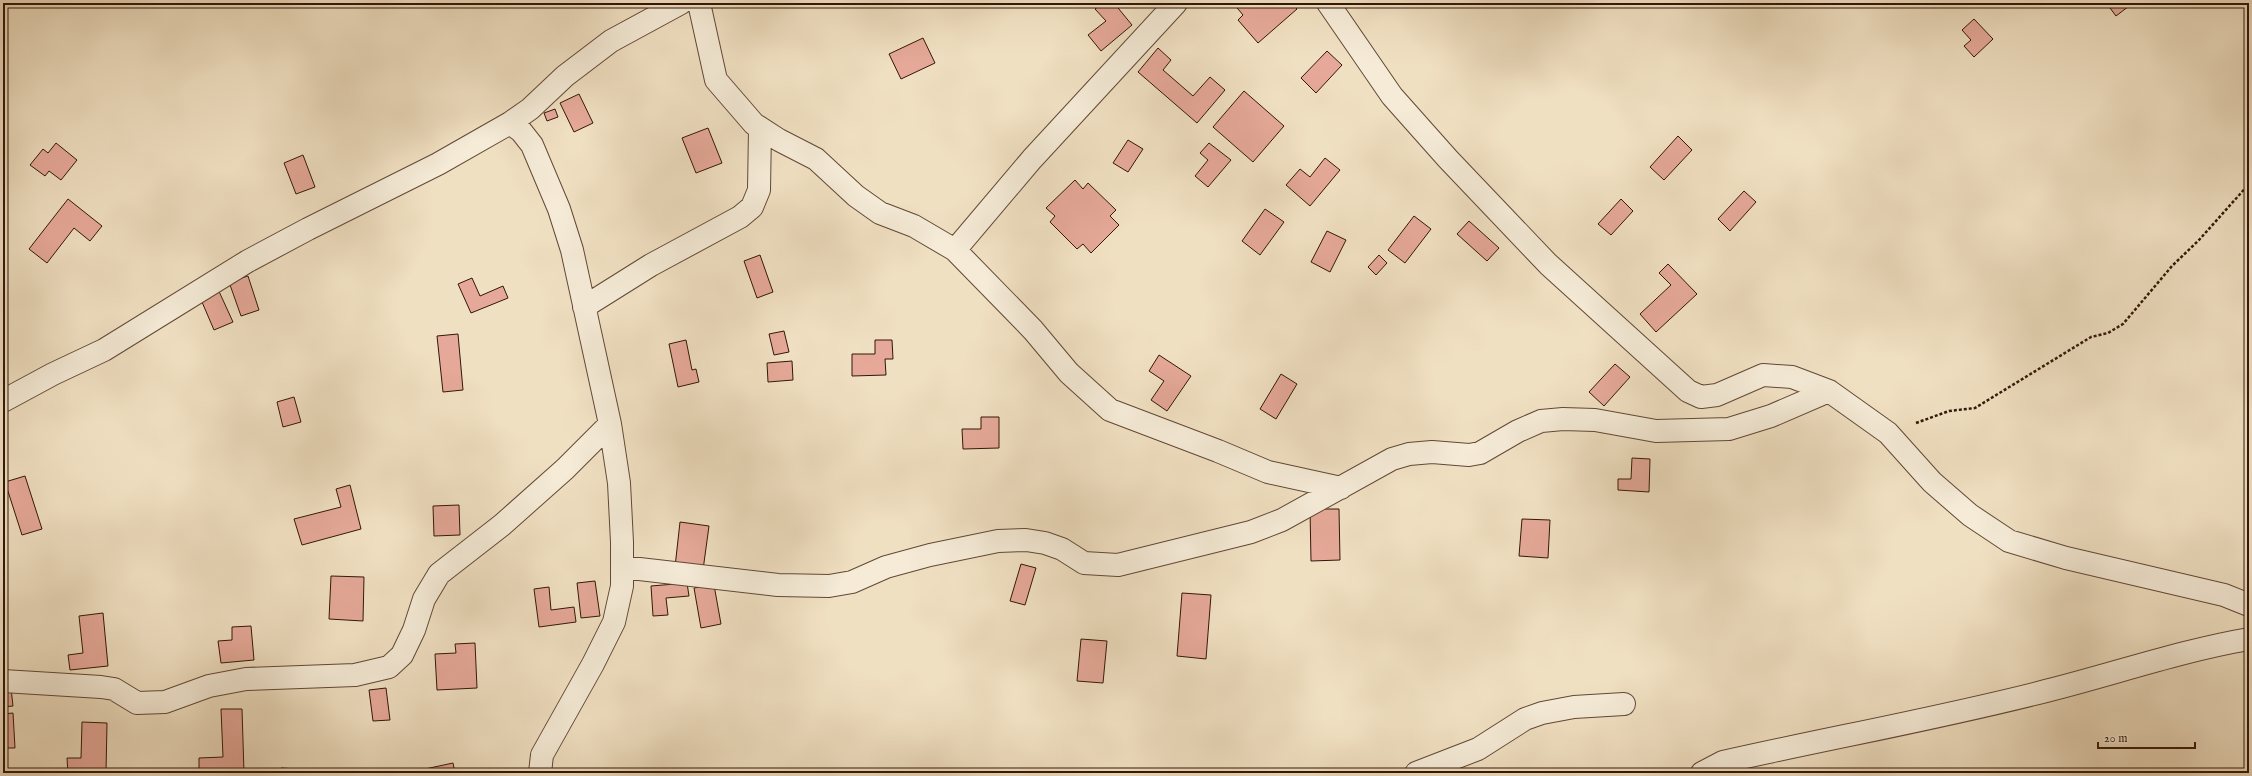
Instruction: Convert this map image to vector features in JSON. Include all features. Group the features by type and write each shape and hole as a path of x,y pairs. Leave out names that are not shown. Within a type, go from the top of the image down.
{"street":[{"path":"3,401 104,350 255,258 308,229 438,164 510,123 530,109 565,76 611,41 681,3"},
{"path":"699,3 716,80 735,104 760,129 816,159 856,196 880,213 914,226 955,250 1027,325 1070,373 1110,410 1218,451 1268,472 1341,488"},
{"path":"955,250 1037,154 1176,3"},
{"path":"1328,3 1392,96 1448,159 1548,264 1688,391 1701,397 1717,396 1763,375 1792,377 1829,390 1888,434 1932,482 1970,515 2009,541 2066,558 2224,596 2249,605"},
{"path":"510,123 521,131 532,145 559,209 572,250 610,424 619,483 622,586 614,622 594,664 542,754 540,773"},
{"path":"584,307 651,265 740,217 752,207 758,190 760,129"},
{"path":"622,568 778,585 829,586 852,582 886,567 930,555 990,543 1026,540 1045,543 1062,549 1084,563 1118,566 1251,532 1282,520 1392,459 1432,452 1469,455 1480,453 1518,431 1541,421 1563,419 1595,420 1656,431 1729,429 1771,416 1829,390"},
{"path":"3,681 101,687 114,689 137,703 165,702 209,686 246,679 355,675 389,667 402,655 414,630 424,599 439,574 502,525 565,469 610,424"},
{"path":"1702,773 1723,762 1942,716 2043,692 2162,659 2249,639"},
{"path":"1416,773 1452,766 1525,719 1542,713 1574,707 1624,704"}],"path":[{"path":"1888,434 1949,411 1975,408 2091,338 2108,333 2124,324 2172,266 2199,240 2249,184"}],"building":[{"path":"1103,3 1114,3 1132,25 1101,51 1088,35 1106,21 1095,9"},
{"path":"1233,3 1292,3 1297,9 1258,43 1238,20 1243,15"},
{"path":"2133,3 2116,16 2107,4"},
{"path":"1974,19 1993,39 1974,57 1964,46 1971,40 1962,30"},
{"path":"923,38 935,63 901,79 889,54"},
{"path":"1158,48 1171,60 1163,70 1193,96 1210,77 1225,90 1197,123 1138,72"},
{"path":"1327,51 1342,65 1316,93 1301,78"},
{"path":"1244,91 1284,126 1253,162 1213,127"},
{"path":"579,94 593,123 574,132 560,103"},
{"path":"555,109 558,117 547,121 544,113"},
{"path":"708,128 722,163 696,173 682,138"},
{"path":"1678,136 1692,150 1664,180 1650,167"},
{"path":"1128,140 1143,149 1128,172 1113,163"},
{"path":"56,143 77,160 61,180 49,171 45,176 30,165 43,149 48,153"},
{"path":"1209,143 1231,160 1208,187 1195,176 1208,160 1200,153"},
{"path":"303,155 315,187 296,194 284,163"},
{"path":"1325,158 1340,170 1310,206 1286,185 1300,169 1310,177"},
{"path":"1075,180 1083,189 1088,183 1116,210 1110,216 1119,225 1091,253 1083,244 1077,249 1050,222 1055,216 1046,208"},
{"path":"1744,191 1756,202 1730,231 1718,219"},
{"path":"68,199 102,226 90,241 74,228 47,263 29,249"},
{"path":"1621,199 1633,211 1611,235 1598,224"},
{"path":"1265,209 1284,222 1260,255 1242,241"},
{"path":"1414,216 1431,229 1405,263 1388,250"},
{"path":"1469,221 1499,248 1487,261 1457,234"},
{"path":"1327,231 1346,240 1330,272 1311,262"},
{"path":"760,255 773,292 757,298 744,261"},
{"path":"1379,255 1387,263 1376,275 1368,267"},
{"path":"1668,264 1697,294 1656,332 1640,314 1671,285 1659,273"},
{"path":"248,276 259,310 241,316 229,282"},
{"path":"472,278 480,296 503,286 508,298 471,313 458,284"},
{"path":"217,287 233,322 214,330 199,295"},
{"path":"784,331 789,352 774,355 769,334"},
{"path":"458,334 463,390 443,392 437,336"},
{"path":"686,340 692,370 696,369 699,382 678,387 669,344"},
{"path":"875,340 892,340 893,359 885,359 886,375 852,376 852,354 875,354"},
{"path":"1159,355 1191,376 1167,411 1151,400 1164,381 1149,371"},
{"path":"792,361 793,380 768,382 767,363"},
{"path":"1615,364 1630,377 1604,406 1589,392"},
{"path":"1281,374 1297,384 1276,419 1260,409"},
{"path":"294,397 301,422 283,427 277,402"},
{"path":"981,417 999,417 999,448 963,449 962,429 981,429"},
{"path":"1632,458 1650,459 1649,492 1618,490 1618,479 1631,479"},
{"path":"25,476 42,529 22,535 5,482"},
{"path":"350,485 361,529 302,545 294,519 341,507 336,489"},
{"path":"459,505 460,535 434,536 433,506"},
{"path":"1310,509 1339,509 1340,560 1311,561"},
{"path":"1522,519 1550,520 1548,558 1519,556"},
{"path":"680,522 709,526 703,570 675,567"},
{"path":"1021,564 1036,568 1025,605 1010,601"},
{"path":"331,576 364,577 363,621 329,619"},
{"path":"595,581 600,616 581,618 577,583"},
{"path":"687,583 689,596 666,598 668,615 653,616 651,586"},
{"path":"714,585 721,624 701,628 694,588"},
{"path":"549,587 551,610 574,607 576,622 539,627 534,589"},
{"path":"1182,593 1211,595 1206,659 1177,656"},
{"path":"103,613 108,666 70,670 68,655 83,653 79,616"},
{"path":"251,626 254,660 221,663 218,641 232,640 232,627"},
{"path":"1081,639 1107,641 1103,683 1077,681"},
{"path":"475,643 477,688 437,690 435,654 456,653 455,644"},
{"path":"11,688 13,706 3,707 3,689"},
{"path":"386,688 390,720 373,721 369,690"},
{"path":"221,709 242,709 244,773 199,773 199,758 223,757"},
{"path":"13,713 15,748 3,748 3,714"},
{"path":"82,722 107,723 106,773 68,773 67,758 81,758"},
{"path":"453,763 455,773 426,773 425,769"},
{"path":"1743,766 1748,773 1733,773"},
{"path":"281,768 298,769 298,773 281,773"}]}
